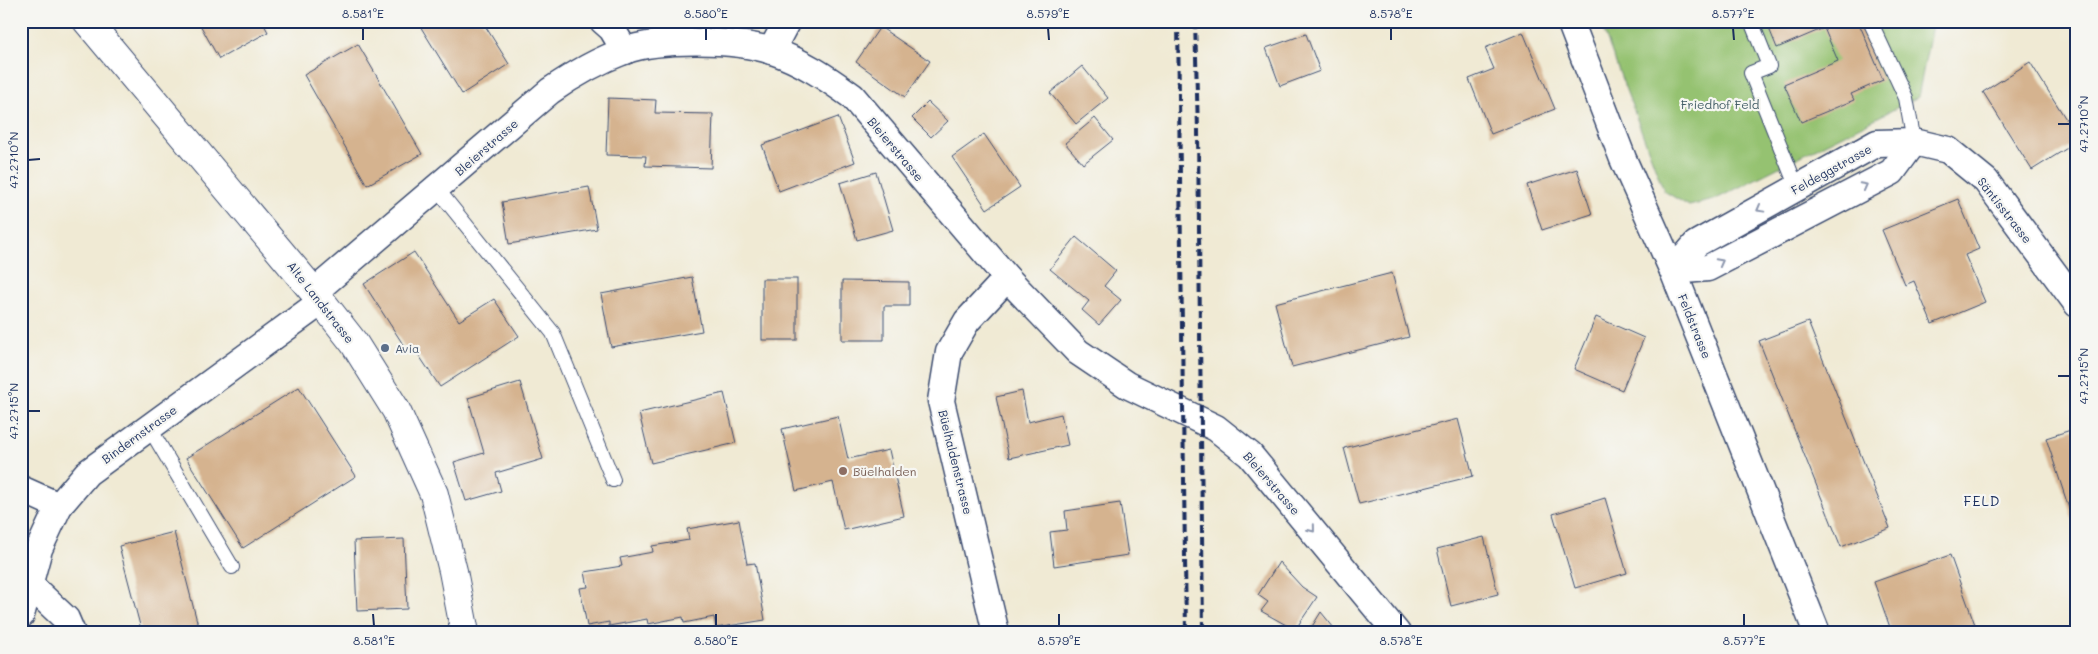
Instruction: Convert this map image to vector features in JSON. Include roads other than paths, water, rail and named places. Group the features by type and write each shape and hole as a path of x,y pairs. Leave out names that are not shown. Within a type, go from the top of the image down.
{"main road":[{"name":"Alte Landstrasse","path":"87,21 354,343 396,410 434,494 453,571 465,633"}],"street":[{"path":"603,21 612,29 625,51"},
{"path":"770,51 787,21"},
{"name":"Feldstrasse","path":"1570,21 1623,159 1673,271 1817,633"},
{"name":"Bleierstrasse","path":"317,297 550,91 578,72 625,51 681,42 732,44 770,51 826,77 852,96 1007,278 1078,352 1127,385 1216,428 1250,456 1270,477 1397,633"},
{"path":"1673,271 1708,268 1892,172 1914,142"},
{"name":"Feldeggstrasse","path":"1673,271 1696,244 1877,143 1914,142"},
{"name":"Säntisstrasse","path":"1914,142 1948,150 1986,181 2077,304"},
{"name":"Büelhaldenstrasse","path":"996,633 941,402 949,352 968,321 1007,278"},
{"name":"Bindernstrasse","path":"21,615 39,548 59,506 87,473 317,297"},
{"path":"21,489 59,506"},
{"path":"29,584 66,618 72,633"}],"lane":[{"path":"1751,21 1769,66 1751,73 1797,188"},
{"path":"1870,21 1906,98 1914,142"},
{"path":"437,189 554,333 613,480"},
{"path":"149,427 232,567"}],"railway":[{"path":"1178,21 1186,633"},
{"path":"1195,21 1198,130 1203,633"}],"place":[{"name":"Avia","path":"385,348"},
{"name":"Büelhalden","path":"843,471"}],"district":[{"name":"FELD","path":"1982,500"}],"park label":[{"name":"Friedhof Feld","path":"1720,104"}]}
